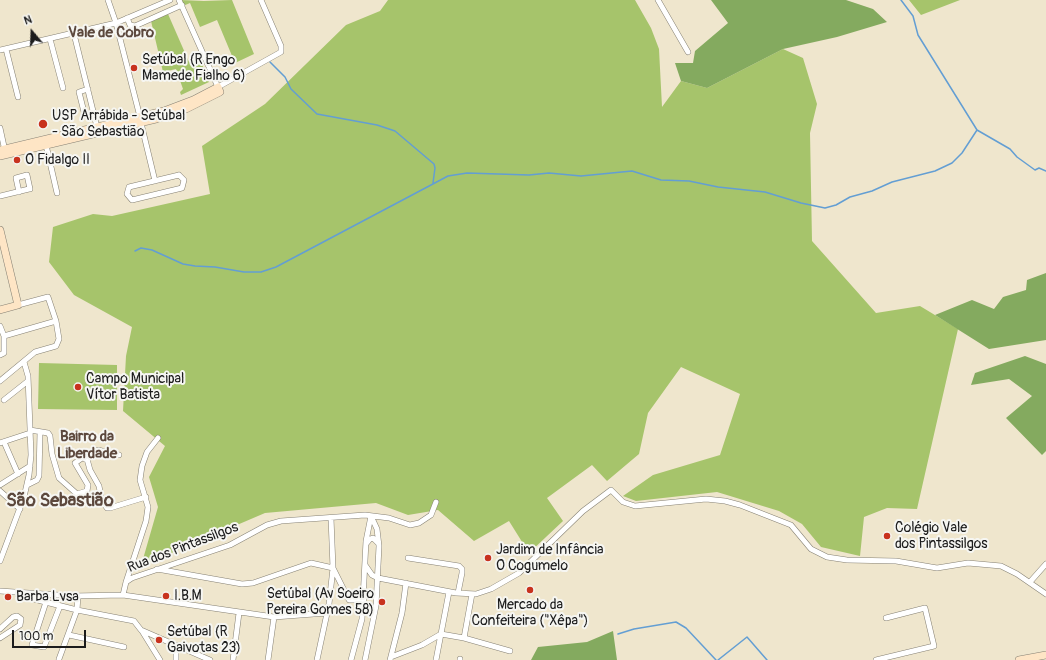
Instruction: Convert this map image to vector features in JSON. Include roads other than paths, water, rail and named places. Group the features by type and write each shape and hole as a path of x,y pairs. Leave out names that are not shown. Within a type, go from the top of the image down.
{"street":[{"path":"108,0 116,23 155,181"},
{"path":"18,97 3,50 116,23 170,0"},
{"path":"218,87 281,52 282,48 261,0"},
{"path":"658,0 688,52"},
{"path":"3,152 97,127 170,115 196,105 220,92 180,3 135,26 130,25 127,18"},
{"path":"74,34 97,127"},
{"path":"50,39 63,88"},
{"path":"88,89 79,92 85,116 94,112"},
{"path":"3,152 46,145 140,120"},
{"path":"0,128 3,152"},
{"path":"46,145 57,192"},
{"path":"179,175 184,179 184,184 182,188 132,200 127,194 129,187 155,181 179,175"},
{"path":"0,196 19,192"},
{"path":"0,230 18,305"},
{"path":"0,310 48,297 56,321 59,339 56,346 35,352 0,381"},
{"path":"4,336 56,321"},
{"path":"0,326 4,336 4,353 0,355"},
{"path":"0,561 20,509 27,485 30,466 28,381 24,362"},
{"path":"4,400 28,381"},
{"path":"18,474 2,442 30,431 48,433 50,436 52,454 59,478 77,494 87,492 88,485 76,463 82,458 85,458 91,452 98,450 120,455"},
{"path":"27,485 37,480 39,476 40,432"},
{"path":"126,582 146,521 148,507 140,480 142,466 147,452 158,438"},
{"path":"85,458 87,459 90,470 99,486 102,501 107,508 146,497"},
{"path":"0,485 30,466"},
{"path":"365,565 372,575 378,578 406,582 458,593 472,594 491,590 519,573 583,511 611,490 623,502 635,506 706,499 725,501 740,505 791,525 811,549 827,558 896,561 937,568 968,563 990,564 1010,570 1046,594"},
{"path":"0,491 20,509"},
{"name":"Rua dos Pintassilgos","path":"123,595 126,582 132,578 230,545 267,525 281,521 370,516 389,518 410,526 420,523 431,515 436,502"},
{"path":"351,660 362,619 366,545 370,516"},
{"path":"364,660 374,623 378,578 379,546 377,529 370,516"},
{"path":"317,660 327,613 333,568 331,518"},
{"path":"366,545 370,539 373,538 376,539 379,546"},
{"path":"408,558 459,566 462,569 458,593"},
{"path":"181,561 177,568 182,574"},
{"path":"156,569 242,584 253,583 311,563 333,568"},
{"path":"1030,582 1046,564"},
{"path":"333,568 348,600 364,600"},
{"path":"391,658 402,614 406,582"},
{"path":"0,591 78,596 123,595 152,598 239,613 274,617 327,613"},
{"path":"0,591 77,610 134,621 160,660"},
{"path":"436,660 449,592"},
{"path":"464,638 472,594"},
{"path":"59,659 77,610 78,596"},
{"path":"46,602 32,645 44,647 60,606"},
{"path":"876,660 934,646 925,608 886,618"},
{"path":"233,660 239,613"},
{"path":"0,629 13,618 17,616 21,618 20,625 0,638"},
{"path":"268,660 274,617"},
{"path":"141,630 201,659 210,660"},
{"path":"391,658 422,645 441,634 464,638 510,651"},
{"path":"69,635 124,647"},
{"path":"176,646 176,660"},
{"path":"1019,660 1046,654"}],"waterway":[{"path":"901,0 913,16 918,35 977,130 1010,149 1017,157 1035,170 1039,168 1046,171"},
{"path":"270,62 285,77 291,89 317,114 377,125 395,131 434,164 435,168 433,183"},
{"path":"135,251 141,248 152,250 183,264 244,272 261,272 276,267 448,176 467,173 529,175 549,173 581,176 632,171 661,180 689,181 718,187 765,192 801,203 825,208 836,205 850,197 872,191 892,182 935,171 952,163 962,153 977,130"},
{"path":"618,634 634,629 676,622 686,628 716,660"},
{"path":"718,660 747,637 767,660"}],"place":[{"name":"Setúbal (R Engº Mamede Fialho 6)","path":"134,68"},
{"name":"USP Arrábida - Setúbal - São Sebastião","path":"43,124"},
{"name":"O Fidalgo II","path":"17,160"},
{"name":"Campo Municipal Vítor Batista","path":"78,387"},
{"name":"Colégio Vale dos Pintassilgos","path":"887,536"},
{"name":"Jardim de Infância O Cogumelo","path":"488,558"},
{"name":"Mercado da Confeiteira (\"Xêpa\")","path":"530,590"},
{"name":"I.B.M","path":"166,596"},
{"name":"Barba Lvsa","path":"8,597"},
{"name":"Setúbal (Av Soeiro Pereira Gomes 58)","path":"382,602"},
{"name":"Setúbal (R Gaivotas 23)","path":"159,640"}],"district":[{"name":"Vale de Cobro","path":"111,33"},
{"name":"Bairro da Liberdade","path":"87,446"},
{"name":"São Sebastião","path":"60,501"}]}
